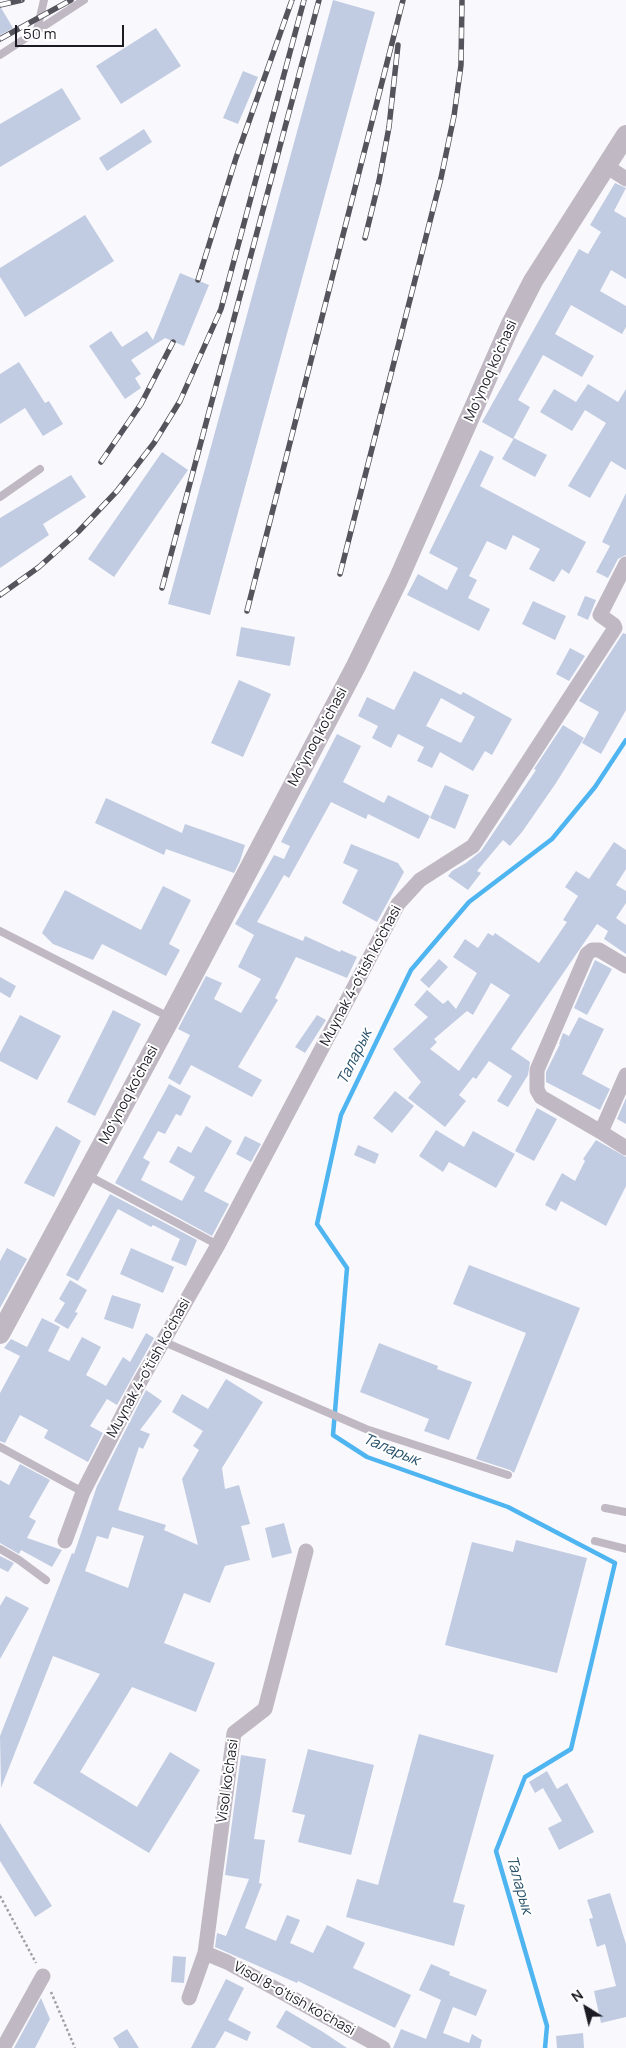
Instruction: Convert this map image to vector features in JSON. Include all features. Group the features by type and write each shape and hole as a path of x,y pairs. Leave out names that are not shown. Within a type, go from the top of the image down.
{"street":[{"name":"Moʻynoq ko'chasi","path":"0,1334 171,1018 377,623 510,326 533,281 626,135"},
{"path":"606,166 626,179"},
{"name":"Muynak 4-o'tish ko'chasi","path":"65,1541 83,1492 162,1341 218,1245 398,904 420,880 473,846 615,628 614,625 600,615 626,564"},
{"path":"626,966 599,950 592,950 587,954 537,1070 537,1090 541,1096 626,1148"},
{"path":"601,1132 626,1075"},
{"name":"Visol ko'chasi","path":"189,1998 205,1953 234,1733 266,1709 306,1551"},
{"name":"Visol 8-o'tish ko'chasi","path":"205,1953 227,1962 383,2048"},
{"path":"3,2048 43,1976"}],"lane":[{"path":"37,30 44,0"},
{"path":"0,55 84,0"},
{"path":"0,497 40,469"},
{"path":"0,931 171,1018"},
{"path":"87,1176 218,1245"},
{"path":"162,1341 366,1429 508,1475"},
{"path":"0,1447 83,1492"},
{"path":"605,1508 626,1512"},
{"path":"595,1541 626,1549"},
{"path":"0,1549 46,1580"}],"building":[{"path":"333,0 375,12 210,615 168,604"},
{"path":"0,6 13,28 0,35"},
{"path":"156,28 181,66 121,104 96,66"},
{"path":"243,71 258,77 238,124 223,118"},
{"path":"62,88 81,119 0,167 0,124"},
{"path":"144,129 152,142 107,171 99,158"},
{"path":"615,183 626,188 614,211 626,218 626,279 611,270 600,291 626,306 626,327 622,334 571,305 555,334 594,356 582,377 543,355 518,400 530,407 513,439 482,422 579,249 588,254 601,232 590,225"},
{"path":"85,215 114,261 25,317 0,277 0,268"},
{"path":"180,273 209,285 184,346 165,338 131,360 141,374 135,378 141,388 125,399 89,346 111,331 122,347 147,331 153,340"},
{"path":"19,362 45,403 49,401 63,424 43,436 25,408 0,424 0,374"},
{"path":"588,384 618,402 626,389 626,470 611,461 590,498 568,486 606,423 585,410 572,431 540,412 554,389 576,402"},
{"path":"514,438 547,455 535,477 502,459"},
{"path":"480,450 494,457 480,486 586,542 569,574 562,569 554,582 529,569 540,549 513,535 506,550 487,541 469,576 477,580 468,598 490,609 479,631 407,595 418,574 447,590 458,568 429,553"},
{"path":"162,452 188,470 114,577 88,559"},
{"path":"71,475 86,497 43,524 49,535 0,568 0,518"},
{"path":"626,493 626,555 618,559 608,578 596,572 610,546 602,542"},
{"path":"585,596 596,600 588,620 577,615"},
{"path":"533,601 566,616 555,640 522,624"},
{"path":"241,627 295,637 290,666 236,656"},
{"path":"623,633 626,634 626,710 601,754 582,743 599,712 579,701"},
{"path":"570,648 585,656 569,681 556,674"},
{"path":"414,671 461,695 463,692 512,719 492,755 485,751 473,771 440,752 432,768 417,761 424,747 398,734 391,748 372,738 378,726 358,716 367,697 394,710","holes":["441,698 475,717 461,743 426,726"]},
{"path":"239,680 271,694 243,757 211,743"},
{"path":"563,725 584,738 522,832 510,846 503,840 477,871 481,873 468,890 448,876 452,871 481,851 536,770 534,769"},
{"path":"337,734 361,746 343,782 384,803 388,795 430,816 419,839 368,814 366,819 331,802 289,878 284,875 257,922 303,941 305,936 340,952 341,950 357,957 347,978 296,957 275,998 278,1000 238,1067 262,1080 252,1097 191,1065 180,1085 168,1078 190,1035 178,1029 206,976 222,983 214,999 241,1013 261,979 238,967 254,935 235,924 274,855 284,859 290,846 281,842"},
{"path":"445,785 469,795 455,829 430,818"},
{"path":"106,798 182,833 185,824 245,845 234,873 166,849 164,855 95,823"},
{"path":"614,842 626,850 626,869 616,885 626,891 626,903 616,918 626,925 626,954 604,939 608,931 597,924 511,1049 530,1062 528,1075 508,1107 497,1101 512,1076 489,1061 476,1079 473,1077 459,1095 466,1101 445,1127 408,1098 421,1082 393,1049 428,1017 414,1005 427,990 443,1004 448,1000 456,1009 477,973 453,957 465,939 478,948 488,933 493,936 495,933 539,963 567,922 563,920 578,896 565,887 576,871 589,879","holes":["491,983 510,995 459,1071 430,1049 437,1042 434,1039 467,1011 473,1015"]},
{"path":"351,844 398,863 404,872 377,922 342,903 358,870 343,863"},
{"path":"163,886 191,900 169,944 180,950 166,976 102,944 93,960 53,944 42,933 65,890 141,930"},
{"path":"439,959 448,967 429,988 420,980"},
{"path":"595,960 612,969 587,1015 574,1008"},
{"path":"0,977 16,986 10,998 0,992"},
{"path":"113,1010 141,1024 95,1116 67,1102"},
{"path":"20,1015 61,1036 37,1080 0,1061 0,1053"},
{"path":"317,1015 326,1020 305,1053 295,1047"},
{"path":"579,1017 604,1029 582,1074 610,1089 600,1110 546,1082 546,1072 560,1044 563,1033 569,1036"},
{"path":"169,1084 191,1096 181,1116 176,1114 165,1134 158,1131 143,1158 150,1162 141,1180 182,1201 195,1177 169,1162 178,1146 191,1153 206,1126 232,1141 204,1191 229,1204 212,1236 115,1183"},
{"path":"395,1091 414,1106 392,1133 373,1118"},
{"path":"626,1098 626,1124 617,1119"},
{"path":"537,1108 557,1119 534,1161 515,1151"},
{"path":"56,1126 81,1141 54,1197 24,1183"},
{"path":"436,1130 464,1147 473,1131 515,1154 496,1188 449,1162 443,1172 419,1156"},
{"path":"245,1136 261,1144 251,1162 236,1154"},
{"path":"596,1140 626,1157 626,1186 606,1226 561,1201 556,1211 545,1205 562,1173 575,1181 585,1161 583,1159"},
{"path":"358,1145 379,1154 375,1164 354,1155"},
{"path":"110,1194 197,1240 186,1266 171,1260 180,1239 153,1225 151,1227 118,1209 78,1281 66,1275"},
{"path":"7,1248 27,1259 0,1308 0,1261"},
{"path":"131,1248 174,1267 163,1293 120,1274"},
{"path":"469,1265 580,1308 514,1473 476,1459 526,1333 453,1304"},
{"path":"70,1280 87,1290 75,1312 78,1313 68,1329 54,1321 65,1303 59,1299"},
{"path":"112,1295 141,1304 133,1329 104,1319"},
{"path":"42,1318 60,1327 48,1351 69,1361 82,1337 101,1347 86,1375 106,1386 123,1357 130,1362 146,1333 154,1338 117,1405 107,1399 90,1426 103,1433 88,1462 44,1438 48,1430 20,1415 5,1443 0,1441 0,1393 20,1356 4,1348 11,1339 27,1347"},
{"path":"379,1343 438,1366 437,1369 472,1382 449,1440 424,1431 429,1419 360,1392"},
{"path":"226,1379 263,1402 222,1468 225,1489 239,1485 250,1524 241,1526 250,1560 225,1566 210,1603 184,1593 164,1643 215,1663 196,1712 132,1687 80,1772 137,1807 170,1752 200,1770 149,1853 33,1783 100,1674 53,1656 1,1788 0,1736 72,1553 74,1554 97,1486 146,1390 162,1401 140,1430 150,1434 143,1449 139,1447 118,1510 166,1525 164,1530 198,1545 182,1479 199,1450 193,1446 203,1431 172,1412 182,1394 208,1409","holes":["112,1527 144,1536 128,1588 85,1571 97,1536 108,1539"]},
{"path":"20,1464 50,1480 29,1517 36,1521 27,1538 62,1550 52,1567 21,1550 19,1554 0,1543 0,1480 9,1485"},
{"path":"284,1523 292,1553 272,1558 265,1528"},
{"path":"516,1540 587,1558 557,1673 445,1645 472,1542 513,1552"},
{"path":"0,1556 14,1563 8,1572 0,1568"},
{"path":"6,1596 29,1608 0,1659 0,1606"},
{"path":"419,1734 494,1755 453,1902 465,1905 454,1946 346,1917 357,1879 378,1885"},
{"path":"308,1749 374,1765 351,1855 298,1842 305,1815 292,1812"},
{"path":"241,1755 266,1759 254,1839 265,1840 259,1883 262,1884 245,1928 276,1941 287,1915 300,1920 290,1943 313,1953 327,1925 365,1943 353,1968 411,1995 395,2028 298,1981 297,1983 215,1947 217,1933 226,1936 249,1879 225,1875"},
{"path":"547,1771 557,1789 567,1783 594,1832 559,1850 548,1828 562,1821 543,1788 535,1793 529,1782"},
{"path":"0,1823 52,1906 35,1917 0,1861"},
{"path":"610,1893 626,1944 626,2017 601,2023 594,1991 616,1986 605,1944 597,1947 589,1919 593,1918 587,1900"},
{"path":"173,1956 186,1957 184,1983 171,1982"},
{"path":"431,1964 450,1972 449,1975 487,1990 476,2016 453,2007 443,2033 469,2043 472,2034 482,2040 480,2048 393,2048 401,2029 426,2039 441,2000 419,1990"},
{"path":"226,1979 244,1988 228,2020 251,2032 247,2041 225,2031 215,2048 191,2048"},
{"path":"41,1998 50,2019 35,2048 14,2048"},
{"path":"286,2010 347,2048 312,2048 276,2027"},
{"path":"127,2029 139,2048 119,2048 113,2038"},
{"path":"583,2033 584,2048 557,2048 556,2036"}],"waterway":[{"name":"Таларык","path":"545,2048 547,2026 496,1851 525,1777 571,1749 615,1563 508,1507 367,1457 333,1435 347,1268 317,1224 341,1115 411,970 469,902 552,839 595,787 626,740"}],"railway":[{"path":"0,5 22,0"},
{"path":"0,39 71,0"},
{"path":"198,280 236,158 292,0"},
{"path":"0,595 39,567 78,532 117,491 154,443 180,401 221,309 304,0"},
{"path":"162,588 319,0"},
{"path":"247,611 403,0"},
{"path":"340,574 441,178 454,116 461,65 462,0"},
{"path":"365,238 379,181 389,127 398,45"},
{"path":"101,462 141,404 173,342"}]}
